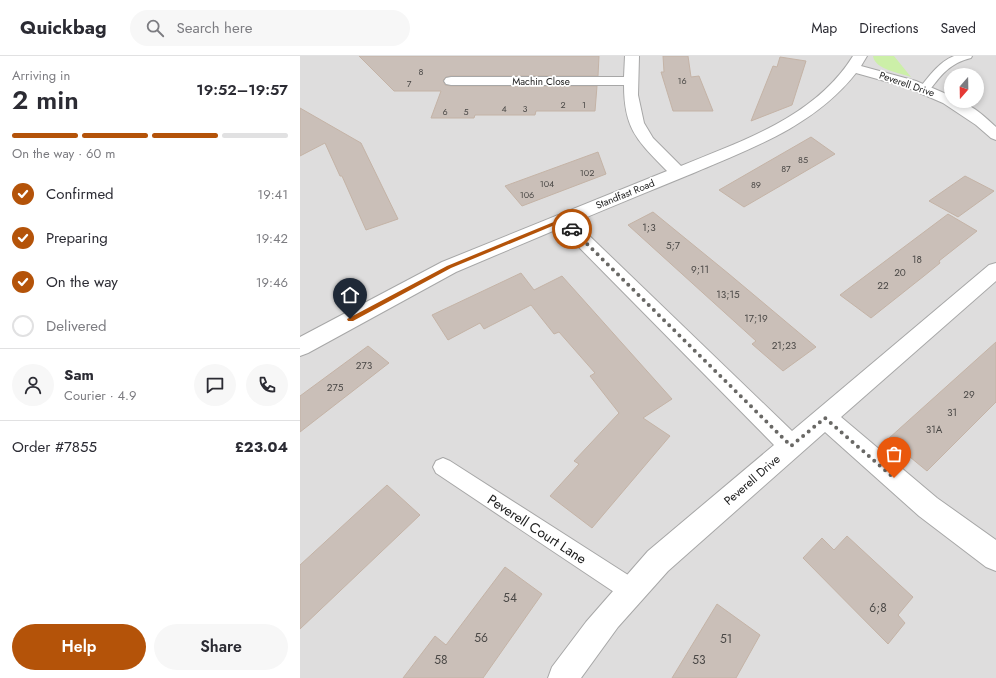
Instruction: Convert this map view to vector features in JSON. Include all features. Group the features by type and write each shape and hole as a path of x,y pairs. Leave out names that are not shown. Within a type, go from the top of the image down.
{"street":[{"path":"632,56 631,81 633,113 641,133 678,173"},
{"name":"Peverell Drive","path":"857,62 925,89 969,113 996,135"},
{"name":"Standfast Road","path":"303,341 449,267 761,140 780,130 807,112 830,94 857,62"},
{"name":"Machin Close","path":"451,81 631,81"},
{"path":"562,220 791,446"},
{"name":"Peverell Drive","path":"563,678 576,659 631,590 658,561 791,446 994,276"},
{"path":"825,418 928,507 996,557"}],"lane":[{"path":"925,89 945,64 956,58 966,56"},
{"name":"Peverell Court Lane","path":"443,467 631,590"}],"shaded area":[{"path":"300,56 996,56 996,678 300,678"}],"green space":[{"path":"873,56 894,56 911,77 883,68 878,65"}],"building":[{"path":"359,56 599,56 598,76 451,76 446,77 443,80 445,85 451,86 597,86 595,111 536,111 535,115 475,115 474,118 431,118 441,91 394,91"},
{"path":"663,56 688,56 691,77 699,76 713,111 673,111 661,72 664,72"},
{"path":"780,57 806,61 792,105 751,121 773,66 777,67"},
{"path":"300,108 361,143 398,219 366,230 342,176 340,176 325,143 300,156"},
{"path":"811,137 835,154 744,207 719,190"},
{"path":"598,152 606,174 522,206 505,186"},
{"path":"965,176 994,191 958,217 929,201"},
{"path":"653,212 816,347 783,371 752,344 756,341 628,225"},
{"path":"948,214 977,231 939,261 940,263 871,318 840,295"},
{"path":"521,273 534,290 562,276 672,399 643,418 670,436 592,528 550,496 579,464 574,461 619,413 590,376 595,373 559,332 554,334 531,305 484,329 480,323 448,340 432,315"},
{"path":"996,342 996,402 927,471 888,439"},
{"path":"368,346 389,363 300,432 300,396"},
{"path":"387,485 420,515 300,629 300,565"},
{"path":"847,536 913,597 898,615 905,623 888,644 803,558 822,538 834,550"},
{"path":"505,567 542,594 483,678 403,678 435,636 446,645"},
{"path":"717,604 760,635 736,678 672,678"}],"way so far":[{"path":"572,229 791,446 825,418 894,478"}],"route":[{"path":"350,319 449,267 562,220 572,229"}]}
